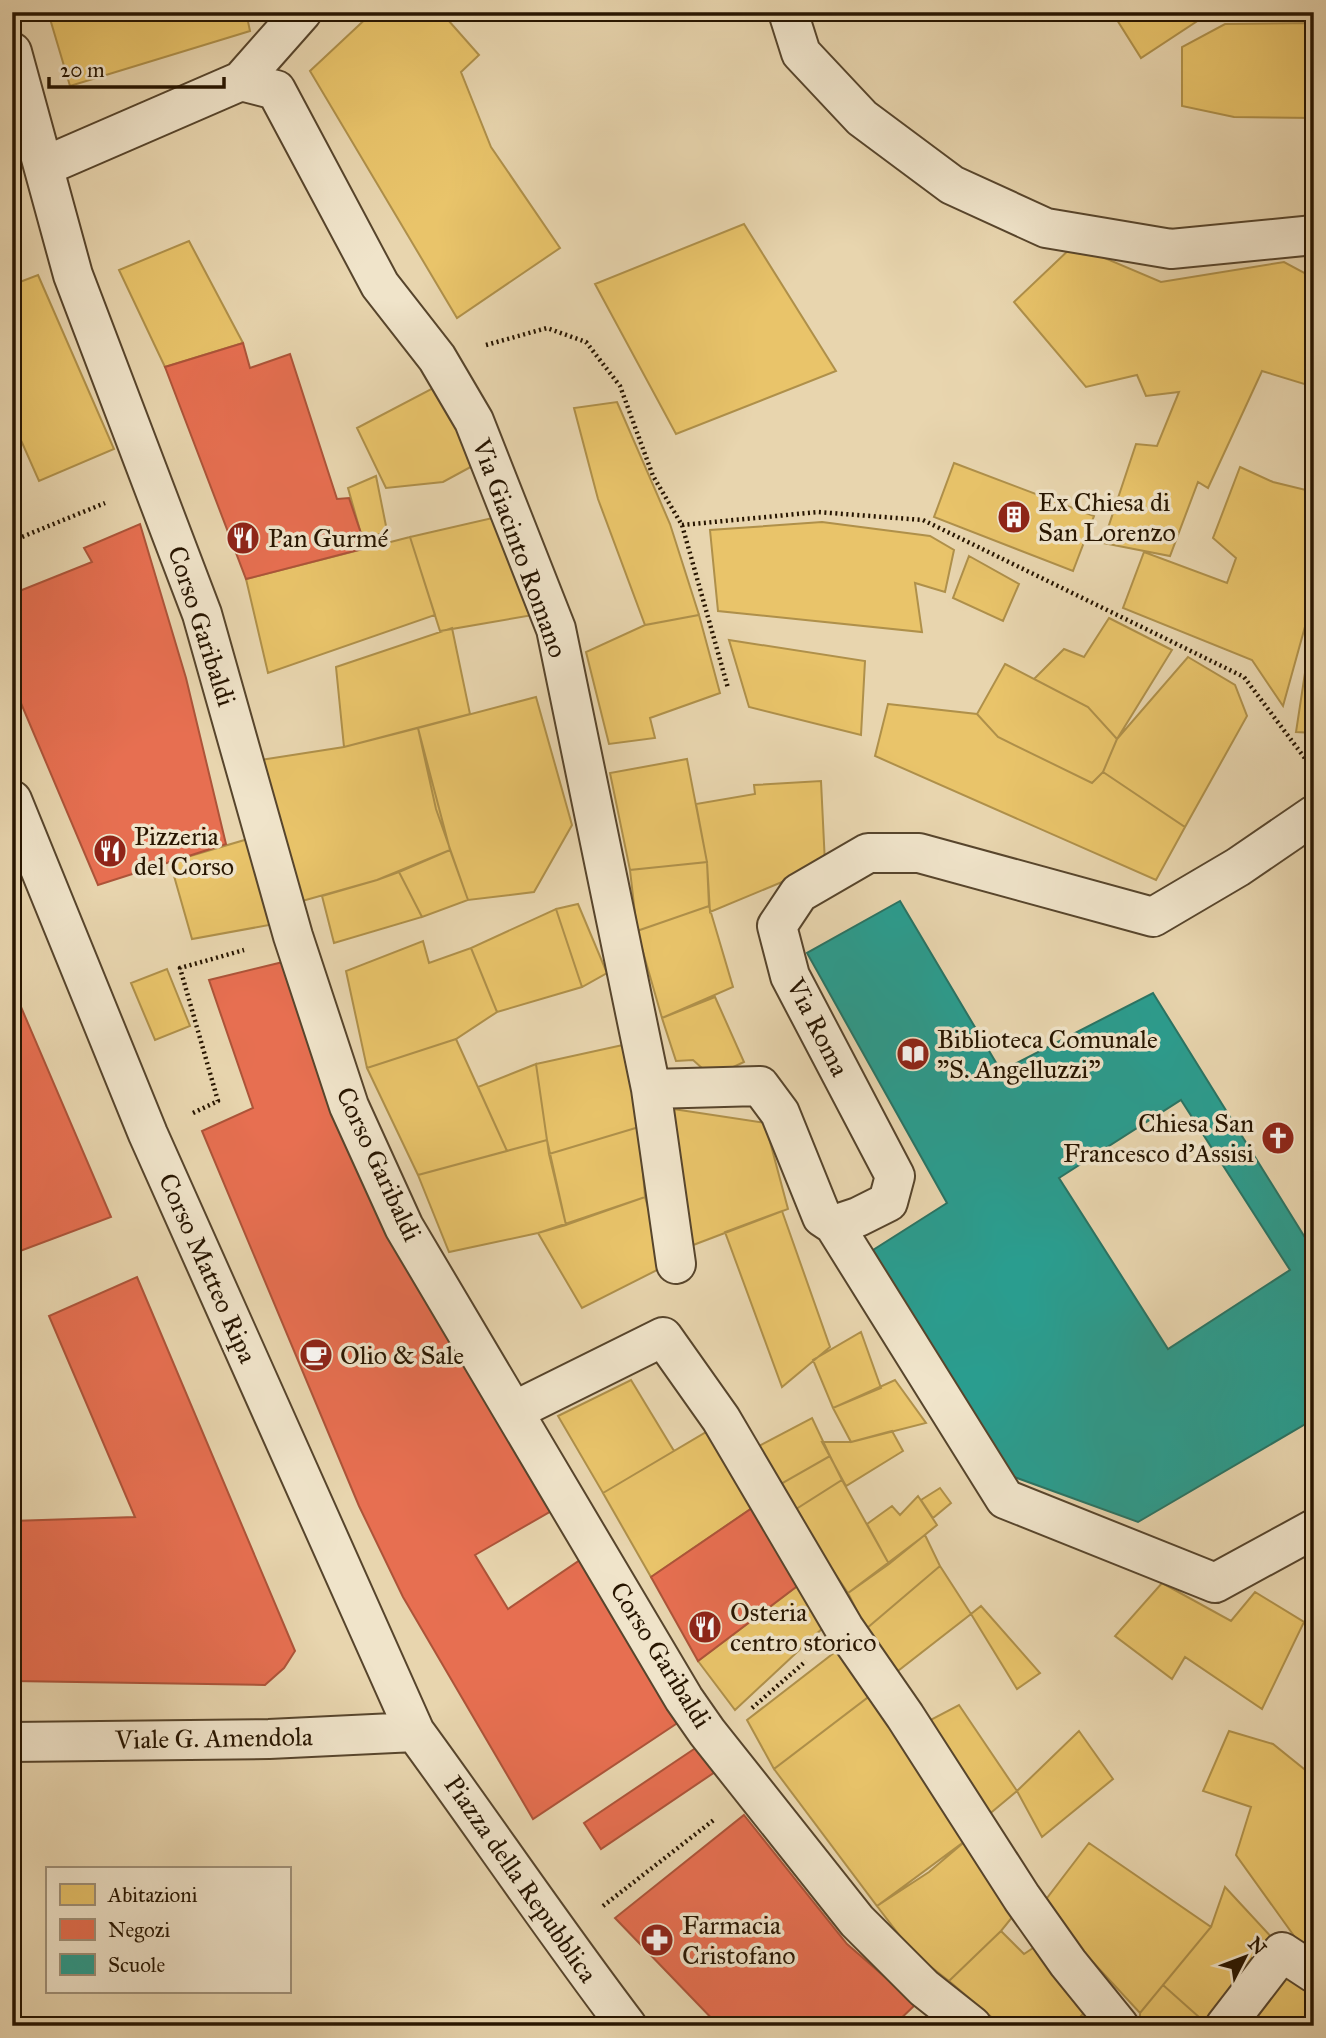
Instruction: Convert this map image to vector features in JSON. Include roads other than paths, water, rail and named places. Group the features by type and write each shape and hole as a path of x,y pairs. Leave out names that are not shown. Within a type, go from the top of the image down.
{"street":[{"path":"45,166 241,81 302,12"},
{"path":"788,12 801,53 862,118 952,185 1046,228 1171,250 1314,234"},
{"name":"Corso Garibaldi","path":"12,51 73,275 202,614 293,936 349,1105 404,1227 684,1699 857,1921 924,1988 972,2026"},
{"name":"Via Giacinto Romano","path":"241,81 276,90 380,285 437,358 474,421 556,629 651,1089 676,1264"},
{"name":"Corso Matteo Ripa","path":"12,800 148,1134 415,1732"},
{"name":"Via Roma","path":"834,1225 888,1202 895,1176 790,976 777,926 799,892 868,853 919,853 1153,917 1238,867 1314,815"},
{"path":"651,1089 760,1087 780,1113 822,1217 834,1225 1005,1499 1215,1583 1314,1529"},
{"path":"514,1411 663,1337 721,1419 844,1628 905,1716 1021,1898 1068,1963 1119,2026"},
{"name":"Viale G. Amendola","path":"12,1742 269,1739 415,1732"},
{"name":"Piazza della Repubblica","path":"415,1732 479,1819 561,1939 627,2026"},
{"path":"1225,2026 1282,1952 1314,1973"}],"place":[{"name":"Ex Chiesa di San Lorenzo","path":"1014,517"},
{"name":"Pan Gurmé","path":"243,538"},
{"name":"Pizzeria del Corso","path":"110,851"},
{"name":"Biblioteca Comunale \"S. Angelluzzi\"","path":"913,1054"},
{"name":"Chiesa San Francesco d'Assisi","path":"1278,1138"},
{"name":"Olio & Sale","path":"316,1355"},
{"name":"Osteria centro storico","path":"705,1627"},
{"name":"Farmacia Cristofano","path":"657,1940"}]}
